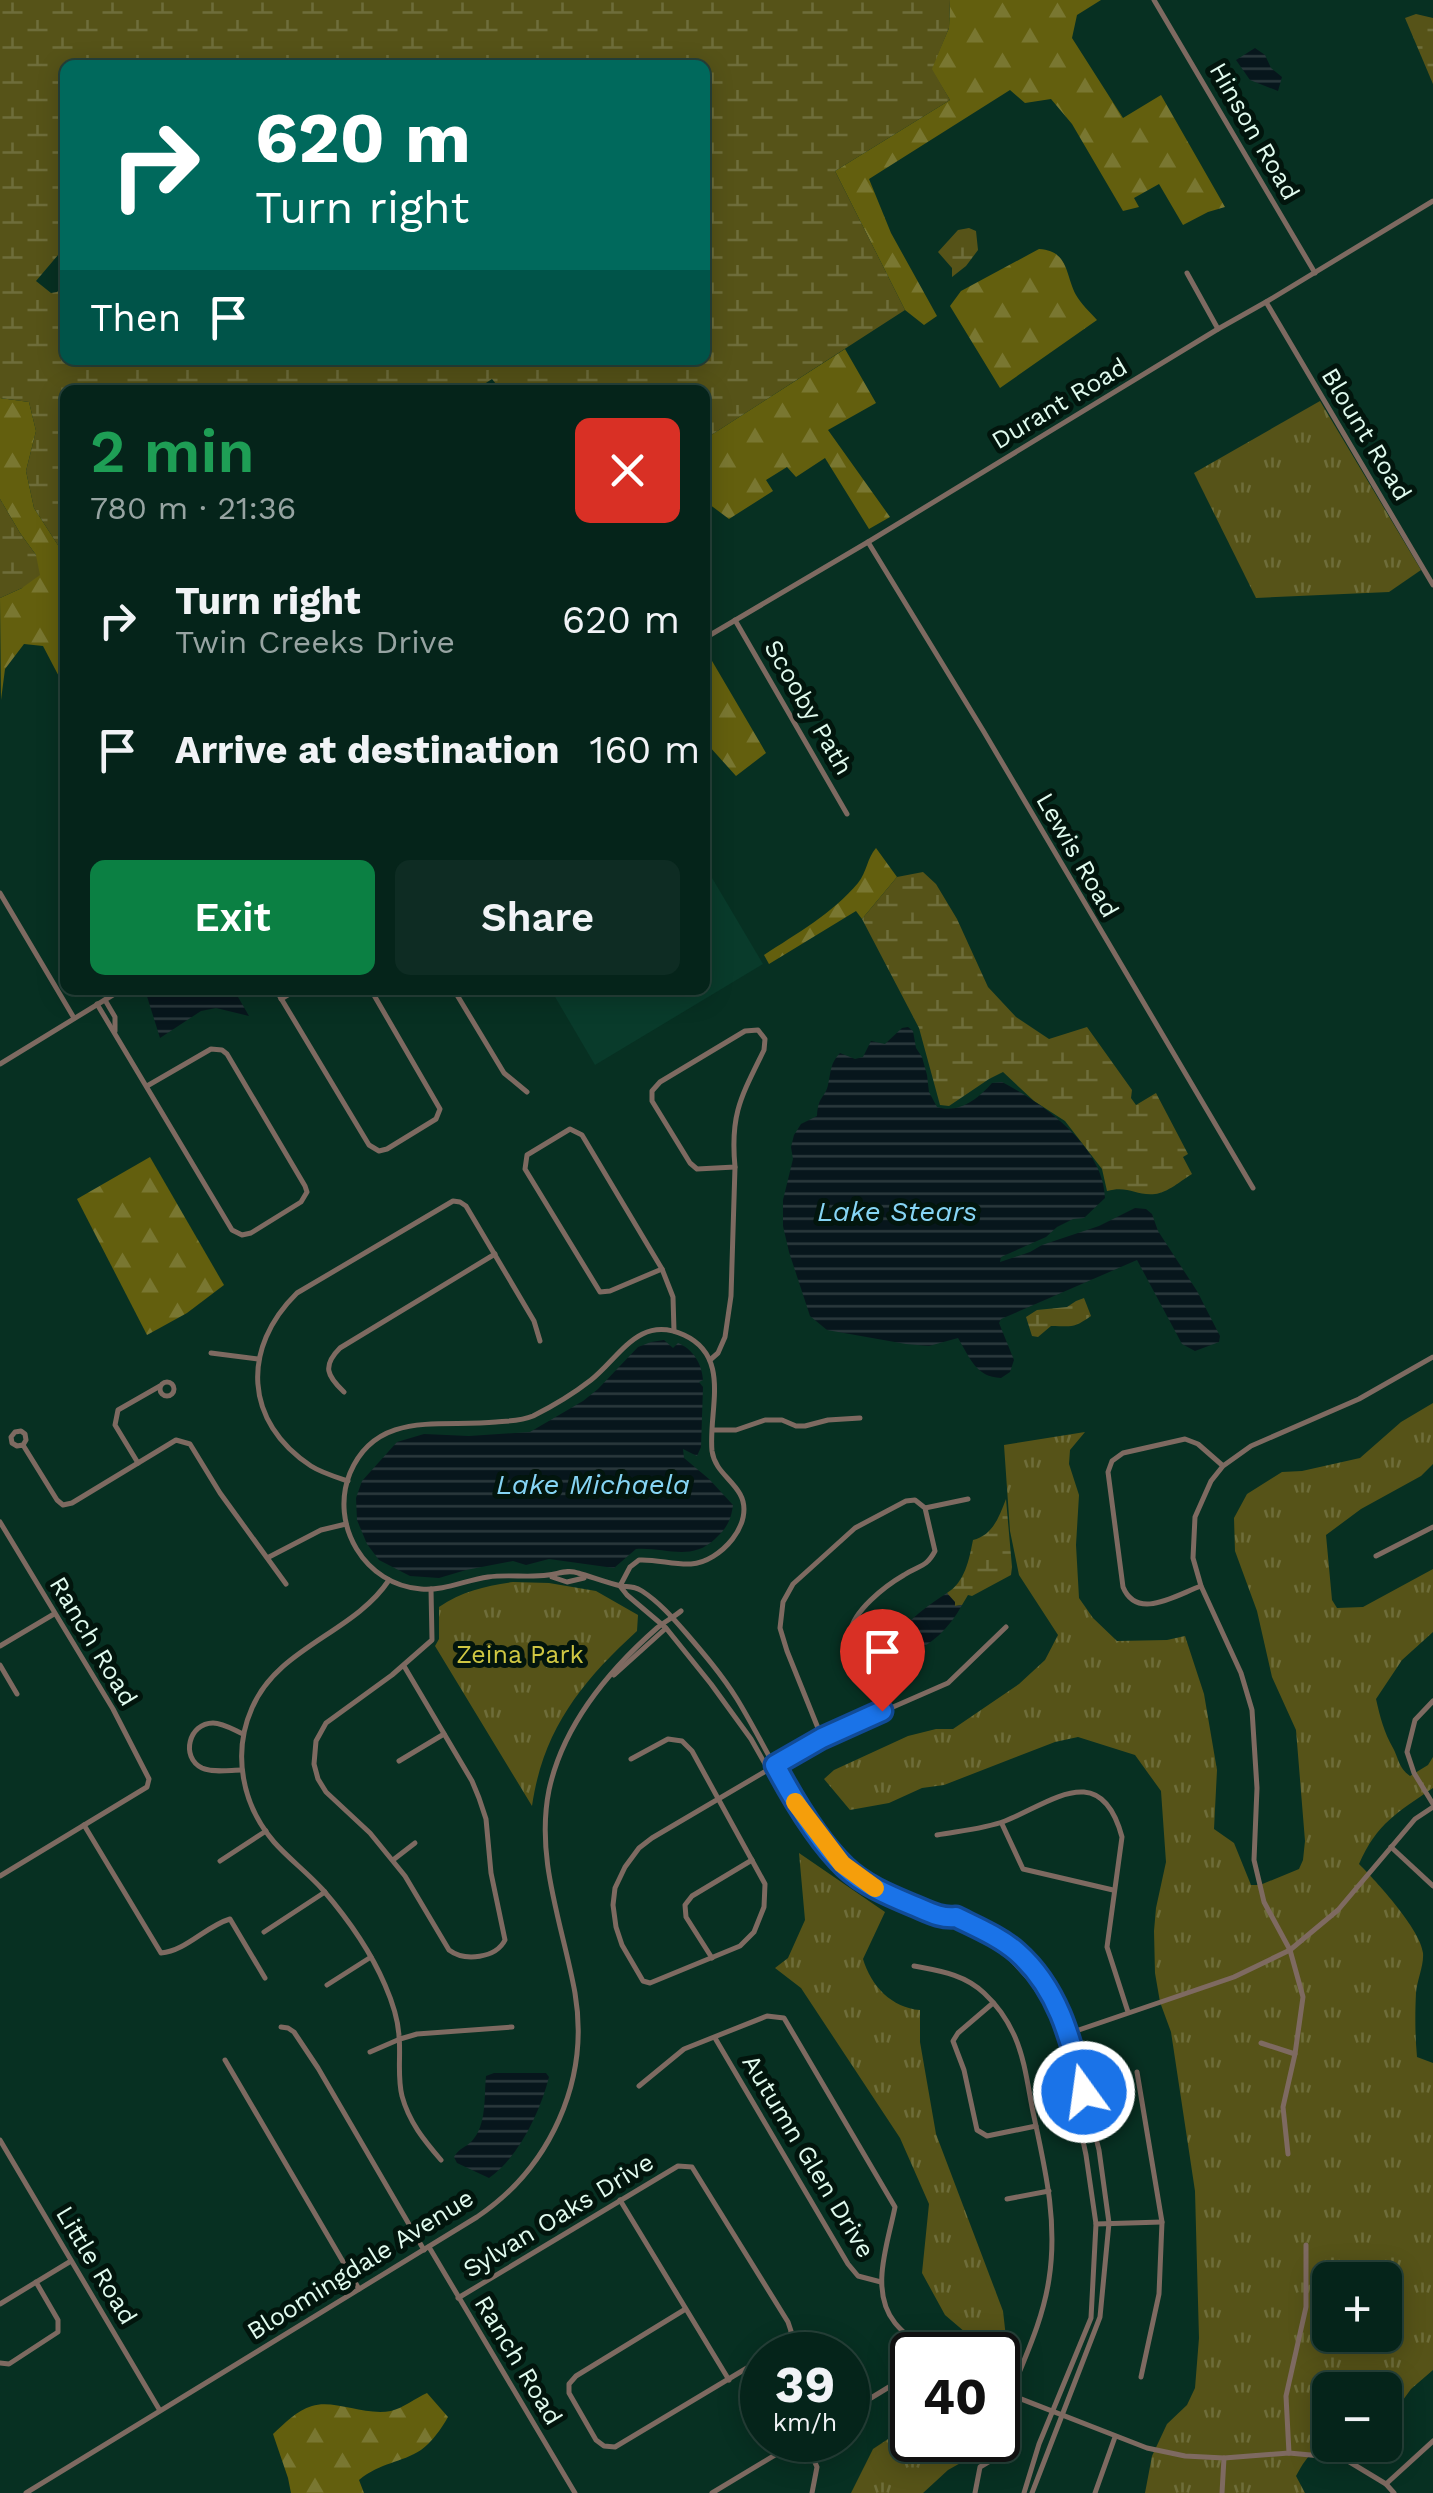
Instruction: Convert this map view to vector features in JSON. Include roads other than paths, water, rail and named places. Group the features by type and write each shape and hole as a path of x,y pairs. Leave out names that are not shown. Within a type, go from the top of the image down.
{"street":[{"name":"Hinson Road","path":"1154,0 1315,273"},
{"name":"Durant Road","path":"710,635 1433,201"},
{"path":"1187,273 1218,329"},
{"name":"Blount Road","path":"1266,302 1433,585"},
{"name":"Lewis Road","path":"868,542 1252,1188"},
{"name":"Scooby Path","path":"735,620 847,814"},
{"path":"0,892 60,994"},
{"path":"60,995 74,1018"},
{"path":"0,1064 113,995"},
{"path":"279,995 369,1146 378,1151 436,1119 440,1109 374,995"},
{"path":"282,999 288,995"},
{"path":"457,995 504,1074 526,1092"},
{"path":"105,1000 116,1021 115,1034"},
{"path":"98,1004 115,1034 236,1233 250,1233 305,1197 305,1186 222,1050 212,1049 147,1086"},
{"path":"710,1360 725,1337 730,1296 734,1167 732,1139 735,1116 764,1050 765,1039 758,1030 746,1031 660,1082 652,1091 652,1102 690,1163 697,1169 734,1167"},
{"path":"662,1269 600,1292 524,1168 527,1155 570,1129 582,1135 662,1269 673,1296 674,1331"},
{"path":"348,1481 314,1468 287,1447 268,1421 262,1405 258,1359 270,1327 297,1293 453,1201 466,1206 534,1321 540,1341"},
{"path":"344,1392 331,1380 328,1368 331,1357 340,1348 495,1254"},
{"path":"620,1586 636,1561 686,1564 700,1563 713,1556 740,1529 745,1518 738,1490 716,1463 712,1449 715,1378 710,1360 694,1340 674,1331 638,1335 588,1382 530,1417 476,1425 421,1423 392,1430 380,1436 355,1464 345,1496 346,1524 364,1561 389,1580 411,1588 431,1589 499,1575 549,1576 569,1572 586,1578 620,1586 639,1589 672,1618 728,1686 771,1767"},
{"path":"211,1353 258,1359"},
{"path":"1288,2154 1282,2106 1303,1998 1290,1950 1264,1902 1254,1860 1257,1788 1252,1710 1241,1674 1201,1586 1193,1558 1194,1517 1202,1496 1223,1466 1251,1446 1359,1399 1433,1357"},
{"path":"138,1464 114,1424 115,1417 118,1410 160,1386"},
{"path":"713,1430 736,1430 766,1420 805,1426 860,1418"},
{"path":"1201,1586 1148,1606 1127,1596 1108,1472 1112,1460 1122,1453 1184,1439 1198,1444 1223,1466"},
{"path":"23,1445 63,1504 72,1503 176,1440 190,1444 286,1584"},
{"path":"925,1508 968,1499"},
{"path":"822,1738 780,1628 783,1602 792,1584 854,1528 906,1500 915,1500 925,1508 935,1551 928,1564 907,1572 883,1589 852,1622 850,1634 882,1711"},
{"name":"Ranch Road","path":"0,1522 112,1709 149,1782 84,1825"},
{"path":"269,1557 316,1532 346,1524"},
{"path":"1376,1556 1433,1527"},
{"path":"389,1580 358,1612 277,1671 258,1696 244,1734 242,1770 250,1804 266,1831 325,1892 371,1956 393,2004 400,2039 400,2092 406,2111 441,2160"},
{"path":"620,1586 664,1626 708,1679 842,1864 880,1891 945,1918 956,1917 1017,1952 1057,2004 1070,2033 1099,2150 1109,2224 1100,2317 1032,2493"},
{"path":"404,1666 472,1781 484,1812 490,1873 504,1936 502,1947 496,1952 466,1958 453,1954 393,1860 322,1786 315,1772 314,1756 326,1723 430,1642 431,1589"},
{"name":"Bloomingdale Avenue","path":"29,2492 488,2210 522,2179 549,2141 567,2101 576,2060 578,2014 545,1845 546,1812 554,1772 563,1747 600,1688 682,1611"},
{"path":"0,1646 54,1614"},
{"path":"631,1760 668,1739 682,1740 692,1751 719,1798 765,1884 764,1907 754,1932 740,1946 650,1984 643,1981 622,1945 614,1905 615,1888 639,1848 652,1838 719,1798 771,1767 822,1738 948,1684 1006,1627"},
{"path":"0,1665 17,1694"},
{"path":"1062,2036 1234,1978 1290,1950 1338,1910 1415,1819 1433,1806 1414,1773 1408,1752 1415,1720 1433,1702"},
{"path":"242,1770 200,1768 188,1744 199,1728 208,1724 218,1723 244,1734"},
{"path":"398,1761 444,1734"},
{"path":"937,1835 1002,1822 1060,1794 1084,1791 1099,1798 1117,1819 1122,1836 1107,1947 1128,2012"},
{"path":"1002,1822 1023,1869 1113,1890"},
{"path":"0,1876 84,1825 161,1953 230,1920 265,1978"},
{"path":"220,1862 266,1831"},
{"path":"393,1860 415,1843"},
{"path":"1390,1847 1433,1886"},
{"path":"712,1958 686,1917 684,1905 752,1859"},
{"path":"264,1932 325,1892"},
{"path":"945,1918 1010,1958 1039,1993 1062,2036 1096,2224 1091,2318 1039,2444 1024,2493"},
{"path":"327,1984 371,1956"},
{"path":"914,1966 957,1975 975,1985 994,2003 1016,2039 1050,2191 1053,2250 1045,2302 1020,2369"},
{"path":"994,2003 953,2041 964,2070 977,2130 987,2136 1036,2126"},
{"path":"638,2086 684,2049 767,2016 784,2018 895,2207 881,2282 886,2306 904,2332"},
{"name":"Ranch Road","path":"280,2027 294,2032 318,2068 575,2493"},
{"path":"370,2052 417,2034 512,2027"},
{"name":"Autumn Glen Drive","path":"714,2037 848,2264 858,2276 881,2282"},
{"path":"1262,2043 1295,2054"},
{"path":"225,2060 359,2289"},
{"path":"1138,2072 1162,2222 1159,2294 1141,2377"},
{"name":"Little Road","path":"0,2140 160,2410"},
{"name":"Sylvan Oaks Drive","path":"458,2298 678,2166 692,2168 791,2332"},
{"path":"1008,2199 1050,2191"},
{"path":"620,2200 729,2380"},
{"path":"1096,2224 1162,2222"},
{"path":"1289,2453 1286,2396 1306,2307 1306,2245"},
{"path":"0,2304 71,2261"},
{"path":"0,2364 9,2364 58,2332 58,2320 36,2282"},
{"path":"684,2310 576,2376 570,2384 569,2394 596,2440 615,2447 740,2373"},
{"path":"1020,2400 1147,2448 1185,2456 1224,2458 1289,2453 1343,2458 1394,2493"},
{"path":"1095,2493 1115,2437"},
{"path":"1386,2484 1433,2441"},
{"path":"1222,2493 1224,2458"},
{"path":"712,2493 765,2462"},
{"path":"812,2493 815,2462"},
{"path":"975,2493 980,2466 987,2462"}],"water":[{"path":"1255,48 1282,77 1278,91 1250,80 1236,60"},
{"path":"147,995 237,995 249,1016 216,1008 201,1011 160,1038"},
{"name":"Lake Stears","path":"908,1027 913,1031 929,1092 937,1107 960,1107 992,1083 1002,1082 1036,1102 1069,1129 1094,1161 1102,1179 1105,1198 1084,1218 1057,1227 1046,1237 1001,1257 1000,1262 1099,1226 1135,1208 1146,1209 1197,1291 1220,1336 1219,1342 1195,1351 1182,1344 1137,1260 1001,1319 999,1323 1014,1360 1010,1372 1001,1378 980,1370 958,1338 929,1346 906,1344 827,1330 810,1316 783,1226 783,1200 793,1159 794,1135 801,1124 817,1116 840,1053 855,1059 863,1057 871,1041 885,1044"},
{"name":"Lake Michaela","path":"664,1340 673,1348 678,1343 688,1349 702,1374 701,1447 697,1456 683,1449 684,1458 733,1505 725,1527 706,1546 687,1552 636,1549 614,1568 549,1559 526,1565 513,1561 439,1578 410,1576 379,1560 367,1544 357,1520 356,1498 362,1481 397,1442 424,1434 530,1432 583,1401 638,1347"},
{"path":"947,1593 955,1606 962,1605 957,1614 932,1641 905,1655 897,1637 913,1618"},
{"path":"546,2073 549,2077 527,2133 510,2158 489,2178 457,2163 454,2157 477,2134 484,2110 486,2076"}],"park label":[{"name":"Zeina Park","path":"520,1654"}]}
